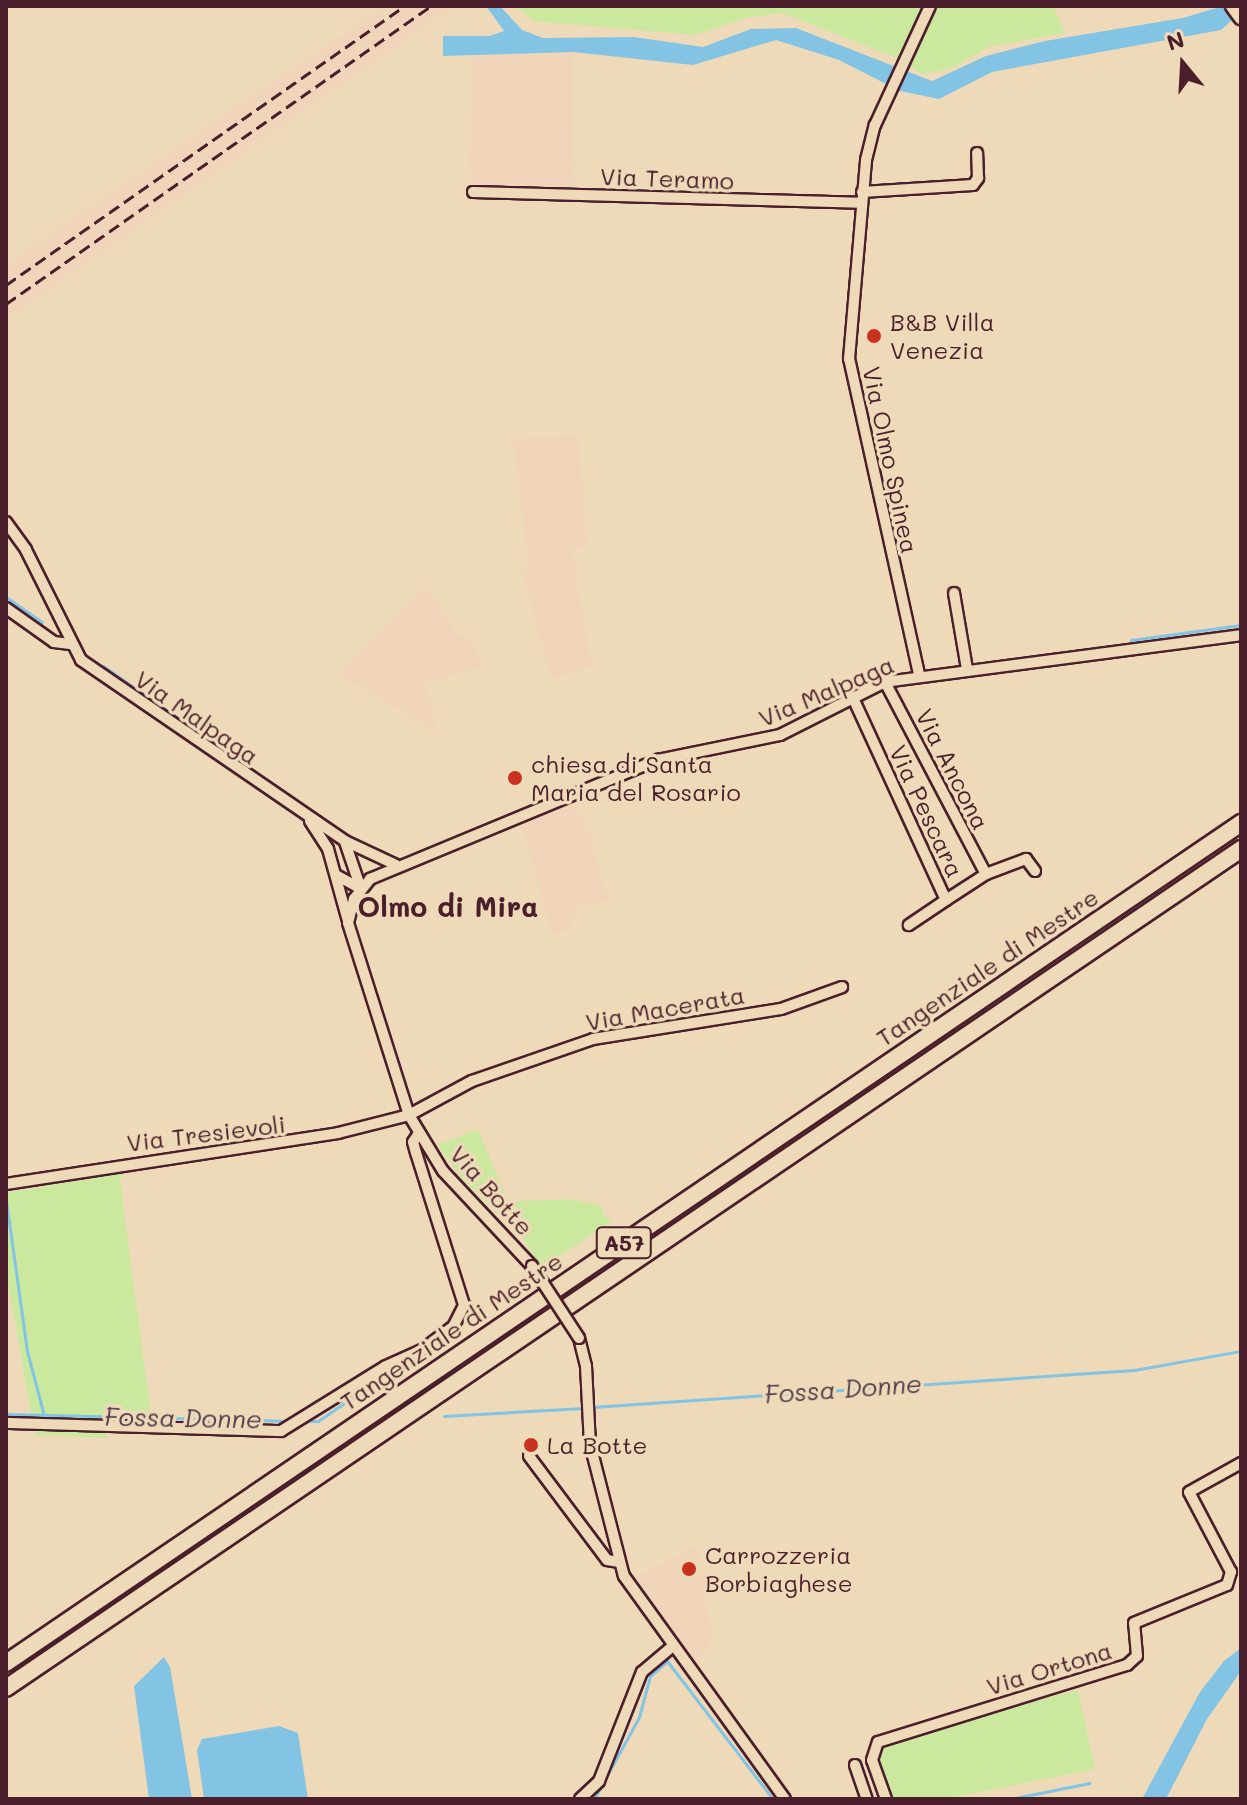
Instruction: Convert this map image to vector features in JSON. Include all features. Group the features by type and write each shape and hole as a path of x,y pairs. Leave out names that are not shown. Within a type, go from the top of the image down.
{"highway":[{"name":"Tangenziale di Mestre","path":"6,1663 1241,823"},
{"name":"Tangenziale di Mestre","path":"6,1688 1241,849"}],"main road":[{"path":"1233,6 1241,17"}],"street":[{"name":"Via Olmo Spinea","path":"919,674 849,374 861,198 872,137 890,90 930,6"},
{"name":"Via Teramo","path":"473,192 861,198 973,185 978,178 977,153"},
{"name":"Via Malpaga","path":"6,522 34,565 70,644 81,660 345,841 374,859 398,865"},
{"path":"954,593 967,669"},
{"name":"Via Malpaga","path":"6,608 54,642 70,644"},
{"name":"Via Malpaga","path":"361,889 398,865 658,760 780,735 885,682 919,674 1241,635"},
{"name":"Via Ancona","path":"885,682 986,874"},
{"name":"Via Pescara","path":"853,698 946,900 909,925"},
{"name":"Via Malpaga","path":"307,816 324,840 348,923"},
{"path":"345,841 361,889 348,923"},
{"path":"946,900 986,874 1026,859 1035,871"},
{"path":"334,872 346,885 361,889"},
{"name":"Via Botte","path":"348,923 409,1115 419,1133 443,1171 532,1266 579,1338 586,1366 586,1409 618,1562 672,1647 785,1799"},
{"name":"Via Macerata","path":"409,1115 472,1081 593,1039 781,1009 842,987"},
{"name":"Via Tresievoli","path":"6,1184 198,1152 284,1143 409,1115"},
{"path":"6,1423 281,1431 295,1426 312,1412 422,1350 461,1315 460,1282 413,1142 419,1133"},
{"name":"Via Botte","path":"529,1456 607,1560 618,1562"},
{"name":"Via Ortona","path":"886,1799 872,1760 878,1742 1127,1665 1137,1656 1134,1623 1227,1585 1231,1572 1189,1492 1241,1463"},
{"path":"580,1799 599,1781 642,1672 672,1647"},
{"path":"855,1765 867,1799"}],"shaded area":[{"path":"406,6 454,6 6,319 6,264 381,8 386,20"},
{"path":"573,52 574,189 477,195 469,165 474,53"},
{"path":"578,435 587,545 572,552 592,667 551,679 521,567 528,561 513,438"},
{"path":"428,587 456,634 473,639 482,667 425,683 437,726 430,728 338,674"},
{"path":"573,804 587,828 609,900 578,907 569,930 552,934 522,825"},
{"path":"697,1545 712,1638 697,1665 636,1577"}],"green space":[{"path":"513,6 1053,6 1065,33 988,47 950,69 922,74 897,58 782,13 749,17 695,35 535,21"},
{"path":"478,1129 508,1202 568,1199 600,1205 605,1217 612,1221 542,1268 524,1240 461,1178 438,1145"},
{"path":"124,1172 120,1180 152,1424 107,1426 107,1438 35,1435 6,1271 6,1193"},
{"path":"1078,1690 1095,1769 945,1799 890,1799 872,1748 880,1743"}],"water":[{"path":"486,6 500,6 522,30 543,38 634,37 703,47 751,29 796,28 932,81 986,56 1045,41 1183,18 1223,6 1232,20 1221,30 992,72 939,99 900,91 839,60 776,40 693,65 573,52 443,56 443,36 490,36 504,31"},
{"path":"1241,1648 1241,1671 1207,1719 1166,1799 1142,1799 1200,1692 1224,1661"},
{"path":"164,1657 170,1667 192,1799 149,1799 134,1686"},
{"path":"279,1726 298,1733 308,1799 204,1799 197,1750 202,1739"}],"waterway":[{"path":"6,597 42,622"},
{"path":"1131,640 1241,625"},
{"path":"103,666 243,763"},
{"path":"6,1200 27,1351 44,1416"},
{"name":"Fossa Donne","path":"592,1407 1134,1370 1241,1351"},
{"name":"Fossa Donne","path":"306,1421 318,1421 392,1370"},
{"name":"Fossa Donne","path":"444,1416 584,1408"},
{"name":"Fossa Donne","path":"6,1414 290,1421"},
{"path":"594,1799 639,1717 650,1676 667,1661 773,1799"},
{"path":"1010,1799 1089,1783"}],"railway":[{"path":"6,285 405,6"},
{"path":"6,304 431,6"}],"place":[{"name":"B&B Villa Venezia","path":"874,336"},
{"name":"chiesa di Santa Maria del Rosario","path":"515,778"},
{"name":"La Botte","path":"531,1445"},
{"name":"Carrozzeria Borbiaghese","path":"689,1569"}],"district":[{"name":"Olmo di Mira","path":"448,906"}]}
